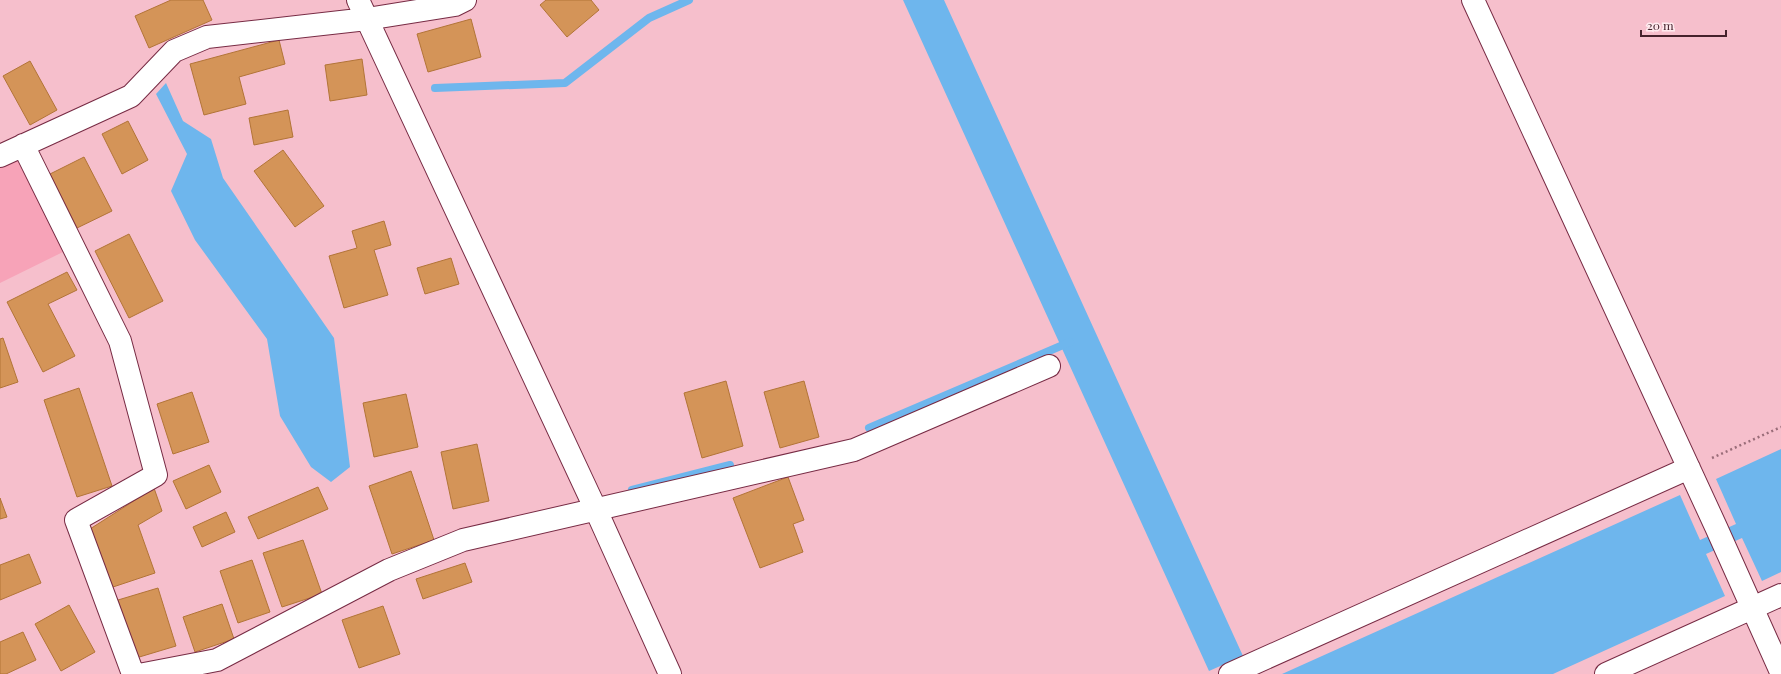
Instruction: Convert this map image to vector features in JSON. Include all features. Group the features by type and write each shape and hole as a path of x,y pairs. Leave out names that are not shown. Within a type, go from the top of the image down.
{"street":[{"path":"358,0 596,510 670,674"},
{"path":"0,156 131,96 174,51 207,37 367,19 455,5 465,0"},
{"path":"1473,0 1689,468 1781,672"},
{"path":"23,145 120,341 156,475 76,520 133,674"},
{"path":"144,674 217,660 389,570 463,540 854,450 1049,366"},
{"path":"1230,674 1689,468"},
{"path":"1606,674 1781,595"}],"path":[{"path":"1689,468 1781,427"}],"shaded area":[{"path":"9,141 67,250 0,283 0,145"}],"water":[{"path":"903,0 944,0 1243,656 1209,671"},
{"path":"166,83 183,121 211,139 223,178 334,338 350,467 331,482 311,467 280,416 267,339 195,240 171,191 187,154 156,94"},
{"path":"1781,449 1781,572 1762,581 1742,538 1706,554 1725,596 1553,674 1282,674 1680,495 1700,540 1736,524 1716,479"}],"building":[{"path":"171,0 203,0 212,20 149,48 135,16"},
{"path":"546,0 591,0 599,10 567,37 540,5"},
{"path":"471,19 481,57 428,72 417,34"},
{"path":"279,40 285,64 239,77 246,104 204,115 190,64"},
{"path":"362,59 367,95 330,101 325,65"},
{"path":"30,61 57,110 30,125 3,76"},
{"path":"288,110 293,137 254,145 249,118"},
{"path":"128,121 148,160 122,174 102,134"},
{"path":"283,150 324,206 295,227 254,171"},
{"path":"84,157 112,211 77,228 50,174"},
{"path":"384,221 391,245 374,250 388,295 344,308 329,256 357,248 352,231"},
{"path":"129,234 163,301 129,318 95,251"},
{"path":"451,258 459,284 425,294 417,268"},
{"path":"67,272 77,290 48,304 75,356 43,372 7,302"},
{"path":"3,338 18,382 0,388 0,339"},
{"path":"726,381 743,446 702,458 684,393"},
{"path":"804,381 819,437 780,448 764,392"},
{"path":"79,388 112,486 77,497 44,400"},
{"path":"192,392 209,442 173,454 157,404"},
{"path":"406,394 418,447 374,457 363,403"},
{"path":"477,444 489,501 453,509 441,452"},
{"path":"209,465 221,492 186,509 173,481"},
{"path":"411,471 434,540 392,554 369,486"},
{"path":"788,477 804,520 793,524 803,552 760,568 733,498"},
{"path":"318,487 328,509 258,539 248,517"},
{"path":"154,488 162,511 138,525 155,573 110,588 90,529"},
{"path":"0,498 7,517 0,519"},
{"path":"226,512 235,532 202,547 193,527"},
{"path":"303,540 322,594 282,607 263,553"},
{"path":"29,554 41,583 0,600 0,565"},
{"path":"252,560 270,612 238,623 220,571"},
{"path":"465,563 472,582 423,599 416,579"},
{"path":"158,588 176,646 136,658 118,600"},
{"path":"222,604 234,639 195,652 183,617"},
{"path":"69,605 95,652 61,671 35,624"},
{"path":"383,606 400,654 359,668 342,620"},
{"path":"23,632 36,660 6,674 0,674 0,642"}],"waterway":[{"path":"435,88 565,83 649,18 689,0"},
{"path":"869,428 1070,342"},
{"path":"632,490 730,465"}]}
